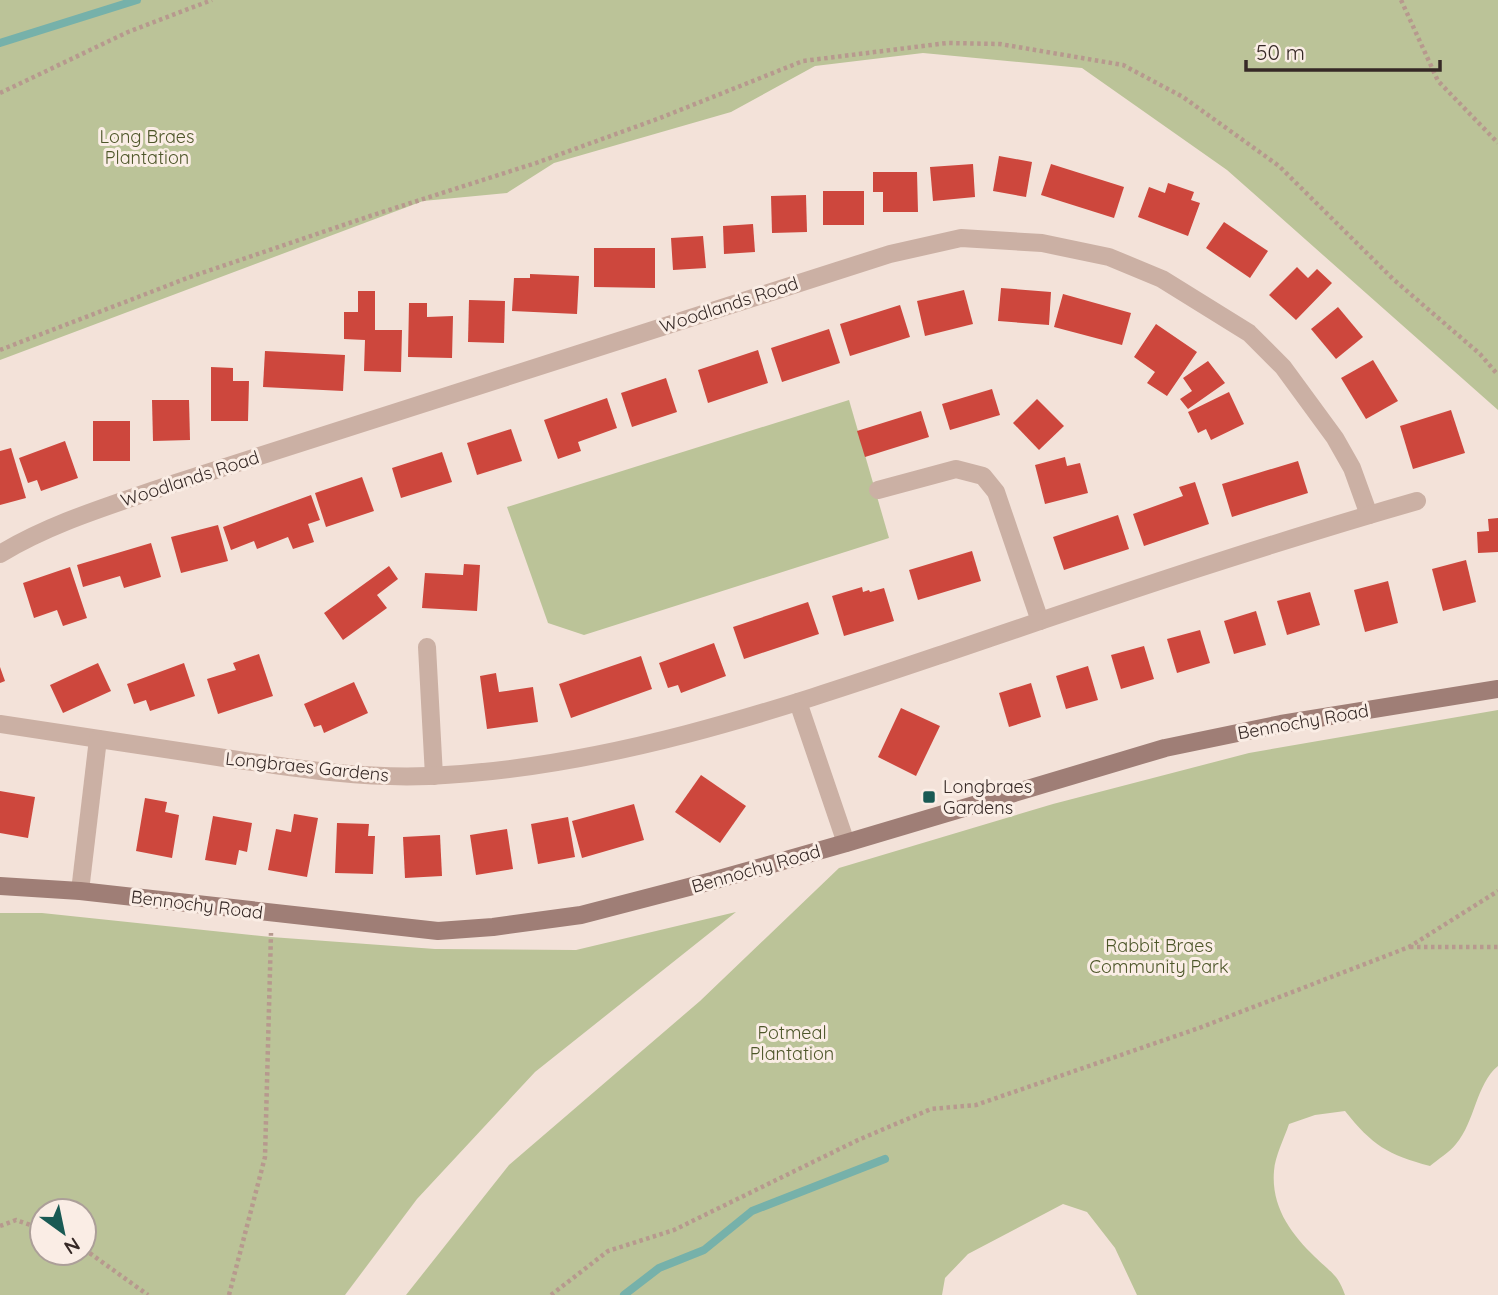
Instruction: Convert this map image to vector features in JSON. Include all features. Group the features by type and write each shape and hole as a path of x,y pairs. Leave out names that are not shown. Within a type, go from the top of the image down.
{"street":[{"name":"Woodlands Road","path":"0,554 23,540 74,518 166,486 890,254 961,238 1042,243 1109,257 1162,279 1249,333 1283,367 1335,438 1352,468 1369,515"},
{"path":"877,490 956,470 983,476 996,492 1040,621"},
{"name":"Longbraes Gardens","path":"0,724 314,771 397,777 533,766 601,755 798,702 1040,621 1417,501"},
{"path":"427,647 434,776"},
{"name":"Bennochy Road","path":"0,886 80,891 438,931 581,915 846,843 1166,748 1281,724 1498,689"},
{"path":"798,702 846,843"},
{"path":"80,891 97,739"}],"path":[{"path":"0,93 128,32 212,0"},
{"path":"1401,0 1438,81 1498,144"},
{"path":"0,350 190,277 548,159 803,61 960,43 1000,44 1123,65 1183,97 1279,166 1393,279 1480,354 1498,375"},
{"path":"551,1295 608,1251 674,1230 858,1140 931,1109 976,1105 1199,1028 1409,947 1498,891"},
{"path":"229,1295 265,1157 271,914"},
{"path":"1409,947 1498,947"},
{"path":"0,1226 16,1220 28,1224"},
{"path":"98,1259 148,1295"}],"green space":[{"name":"Long Braes Plantation","path":"0,0 1498,0 1498,410 1227,170 1082,68 923,53 815,66 731,112 554,163 507,193 423,201 0,360"},
{"path":"849,400 889,538 584,635 548,623 507,507"},
{"path":"1498,710 1498,1066 1485,1083 1456,1144 1430,1166 1403,1158 1382,1147 1345,1111 1315,1115 1289,1124 1276,1159 1274,1184 1284,1219 1306,1248 1336,1278 1345,1295 1137,1295 1115,1248 1087,1212 1063,1204 968,1254 945,1278 942,1295 406,1295 509,1165 700,1001 839,868 1053,804 1249,753"},
{"path":"736,912 535,1072 417,1199 345,1295 0,1295 0,913 42,913 271,937 435,949 576,950"}],"building":[{"path":"999,156 1032,162 1026,197 993,191"},
{"path":"973,164 975,197 933,201 930,167"},
{"path":"1051,164 1124,187 1114,218 1041,195"},
{"path":"873,172 917,172 918,212 883,212 883,192 873,192"},
{"path":"1168,183 1194,192 1191,200 1200,203 1188,236 1138,217 1149,187 1165,193"},
{"path":"823,191 864,191 864,225 823,225"},
{"path":"806,195 807,232 772,233 771,196"},
{"path":"1224,222 1268,251 1250,278 1206,248"},
{"path":"753,224 755,252 724,254 723,226"},
{"path":"703,236 706,268 673,270 671,238"},
{"path":"594,248 655,248 655,288 594,287"},
{"path":"1297,267 1308,278 1317,269 1332,283 1296,320 1269,295"},
{"path":"530,274 579,276 577,314 512,311 514,278 530,278"},
{"path":"1001,288 1051,292 1049,325 998,321"},
{"path":"964,290 973,324 925,336 917,301"},
{"path":"358,291 375,291 375,330 402,330 401,372 364,371 365,340 344,339 344,312 358,312"},
{"path":"1063,294 1131,313 1122,345 1054,327"},
{"path":"469,300 505,301 504,343 468,342"},
{"path":"409,303 427,303 427,317 453,316 452,358 408,357"},
{"path":"900,305 910,337 850,356 840,324"},
{"path":"1338,307 1363,337 1336,359 1311,329"},
{"path":"1156,324 1197,352 1167,396 1147,383 1155,372 1134,357"},
{"path":"829,329 840,363 782,382 771,348"},
{"path":"758,350 768,383 708,403 698,370"},
{"path":"265,351 345,355 343,391 263,387"},
{"path":"1373,360 1398,401 1366,419 1341,378"},
{"path":"1208,361 1225,383 1188,409 1180,399 1192,391 1183,378"},
{"path":"211,367 233,368 233,381 249,381 248,421 211,421"},
{"path":"666,378 677,412 632,427 621,393"},
{"path":"992,389 1000,415 950,430 942,404"},
{"path":"1229,392 1244,424 1211,440 1206,429 1198,433 1188,412"},
{"path":"607,398 617,428 578,442 581,451 558,459 544,420"},
{"path":"1037,399 1064,426 1039,450 1013,423"},
{"path":"152,400 189,400 190,440 153,441"},
{"path":"1451,410 1465,453 1413,469 1400,426"},
{"path":"921,411 929,437 865,457 857,431"},
{"path":"93,421 130,421 130,461 93,461"},
{"path":"511,429 522,461 477,475 467,443"},
{"path":"65,441 78,478 41,491 37,480 28,483 19,458"},
{"path":"11,448 26,498 0,505 0,451"},
{"path":"442,452 452,482 401,498 392,468"},
{"path":"1065,457 1067,466 1080,463 1088,493 1045,504 1035,465"},
{"path":"1298,461 1308,493 1232,517 1222,484"},
{"path":"362,477 374,511 326,527 315,493"},
{"path":"1195,482 1209,524 1144,546 1133,514 1183,496 1179,487"},
{"path":"311,495 320,520 308,524 314,542 293,549 288,537 257,549 254,541 231,550 223,527"},
{"path":"1118,515 1129,549 1064,570 1053,537"},
{"path":"1498,518 1498,552 1478,553 1477,532 1489,531 1488,519"},
{"path":"218,525 228,561 181,573 171,537"},
{"path":"151,543 161,577 124,588 120,576 83,587 77,565"},
{"path":"972,551 981,581 918,600 909,570"},
{"path":"1466,560 1476,602 1443,611 1432,569"},
{"path":"464,564 480,565 477,611 422,608 425,573 463,575"},
{"path":"389,566 398,579 377,595 387,608 343,640 324,613"},
{"path":"70,567 87,618 63,626 57,610 34,618 23,583"},
{"path":"1388,581 1398,623 1365,632 1354,590"},
{"path":"862,587 863,592 884,588 894,621 844,636 832,596"},
{"path":"1310,592 1320,625 1287,635 1277,601"},
{"path":"808,602 819,634 744,659 733,627"},
{"path":"1256,611 1266,645 1234,654 1224,621"},
{"path":"1200,630 1210,663 1177,673 1167,639"},
{"path":"714,643 726,676 681,693 678,685 668,688 659,663"},
{"path":"1144,646 1154,679 1121,689 1111,655"},
{"path":"259,654 273,696 218,714 207,679 236,670 233,663"},
{"path":"641,656 652,689 571,718 559,684"},
{"path":"98,663 111,691 63,713 50,685"},
{"path":"184,663 195,696 150,711 146,700 134,704 127,684"},
{"path":"1088,666 1098,700 1066,709 1056,676"},
{"path":"0,667 5,681 0,683"},
{"path":"496,673 499,692 533,687 538,722 487,729 480,676"},
{"path":"354,682 368,713 324,733 321,725 314,727 304,704"},
{"path":"1031,683 1041,717 1009,727 999,693"},
{"path":"901,708 940,726 916,776 878,757"},
{"path":"701,775 746,806 720,843 675,812"},
{"path":"0,791 35,797 28,838 0,833"},
{"path":"145,798 167,802 165,812 179,815 172,858 136,851"},
{"path":"634,804 644,840 582,858 572,821"},
{"path":"294,814 318,818 307,877 268,870 276,829 291,832"},
{"path":"213,816 252,823 247,852 239,850 236,865 205,860"},
{"path":"568,817 575,857 538,864 531,824"},
{"path":"337,823 369,824 368,836 375,836 373,874 335,873"},
{"path":"507,829 513,869 476,875 470,835"},
{"path":"440,835 442,876 405,878 403,837"}],"waterway":[{"path":"0,43 137,0"},
{"path":"624,1295 659,1268 704,1250 752,1211 885,1159"}],"place":[{"name":"Longbraes Gardens","path":"929,797"}],"park label":[{"name":"Rabbit Braes Community Park","path":"1159,956"},
{"name":"Potmeal Plantation","path":"792,1043"}]}
